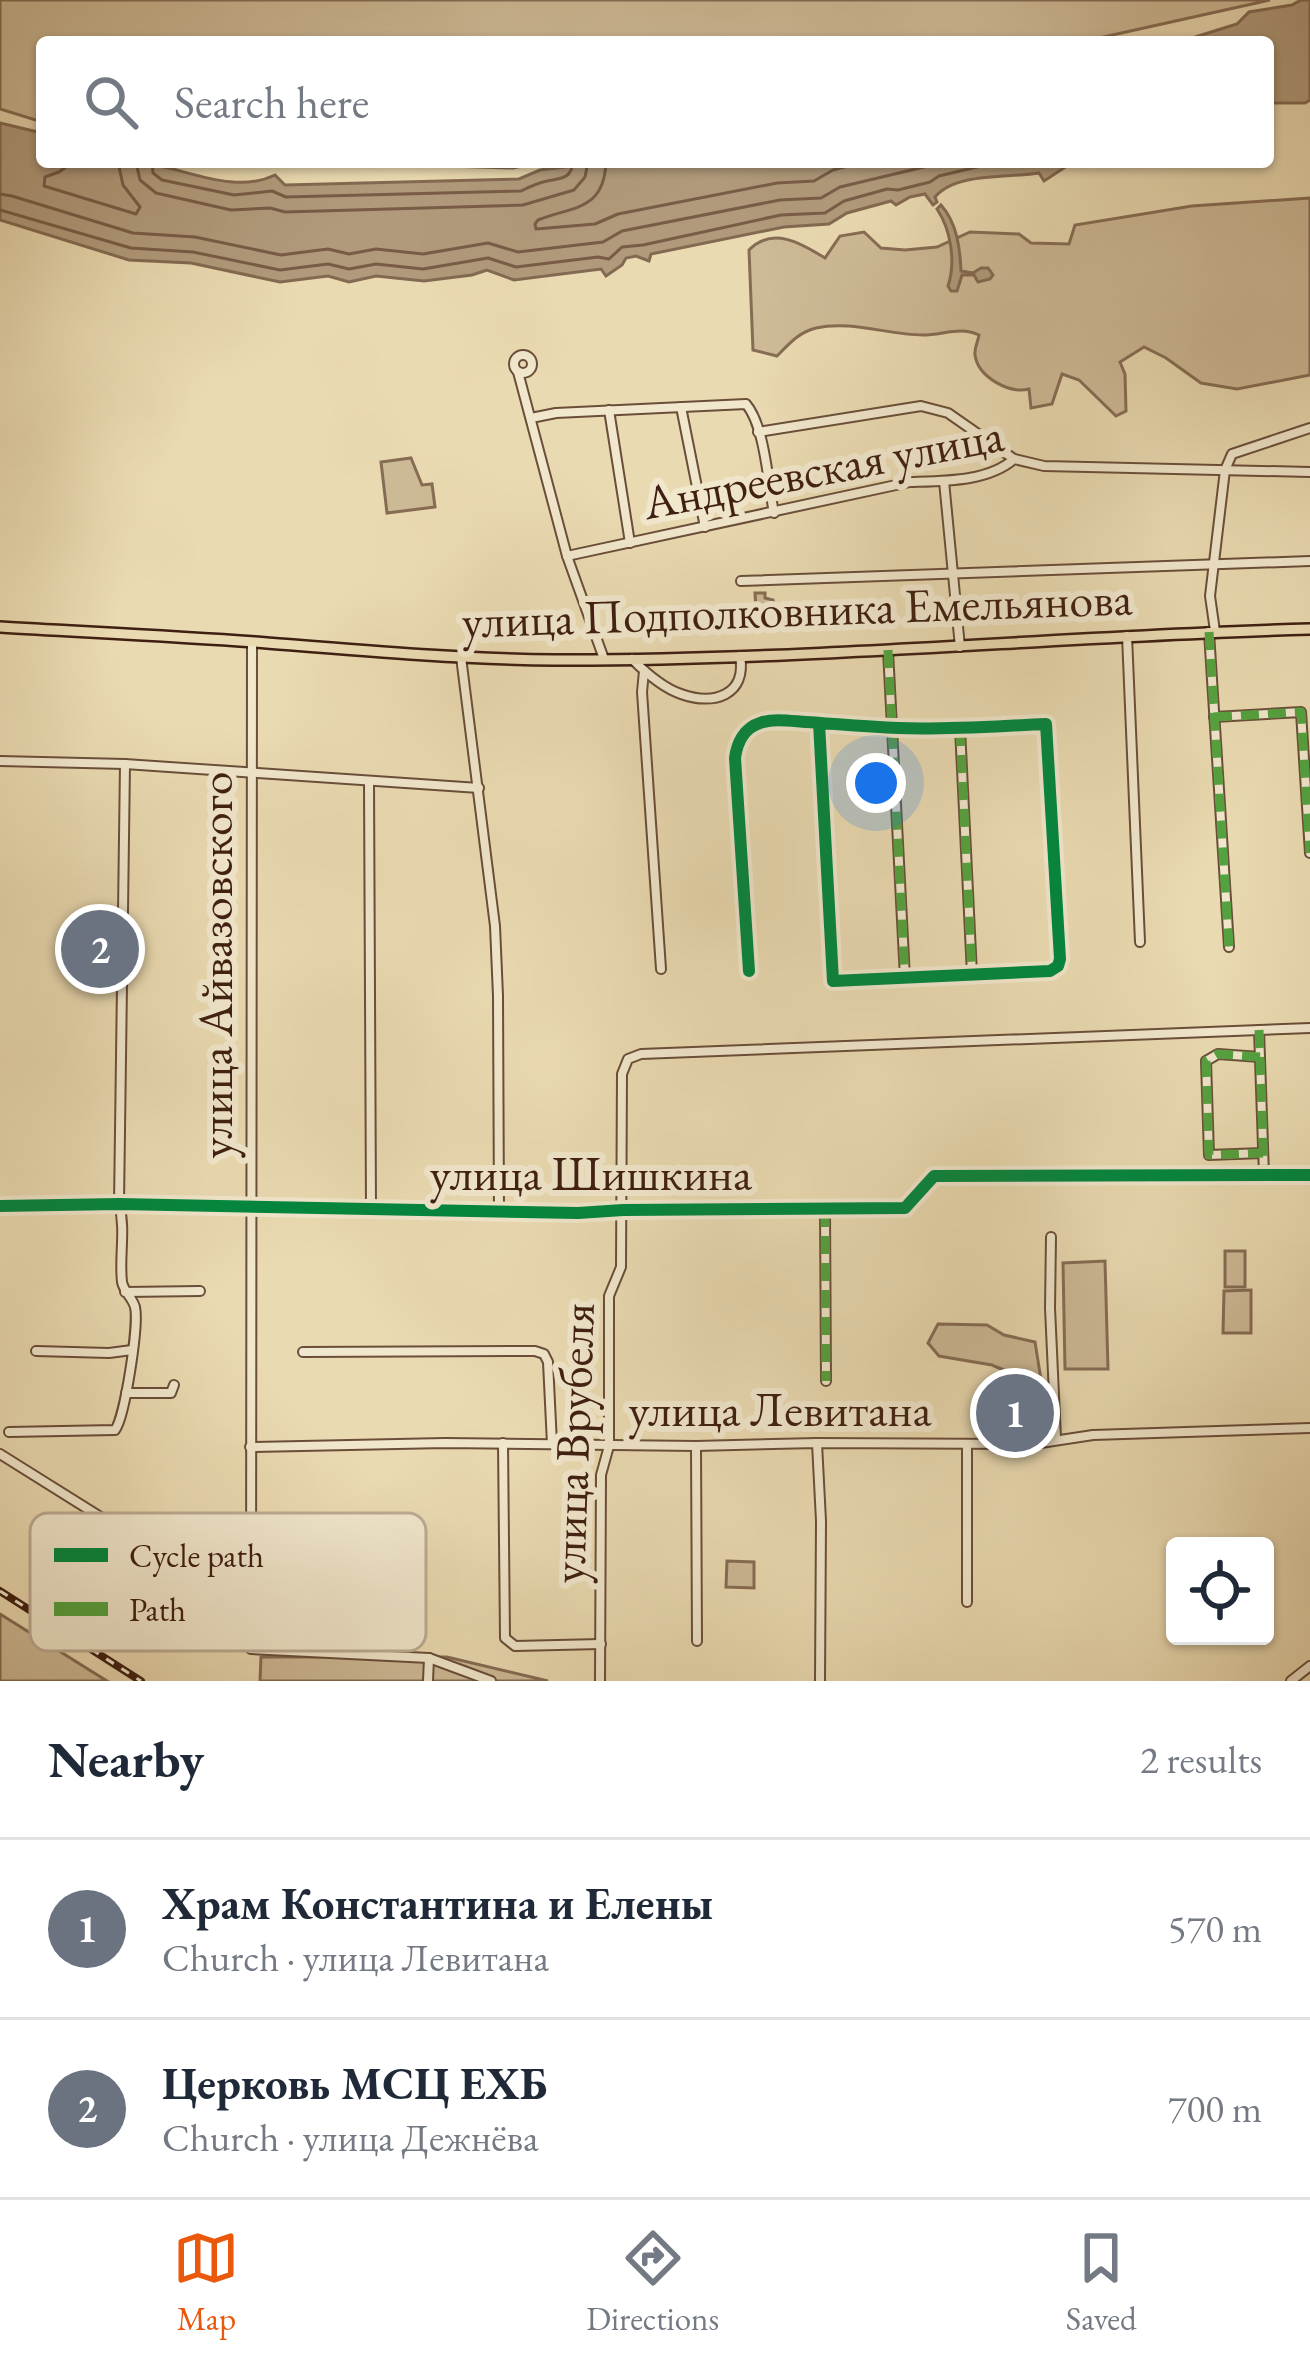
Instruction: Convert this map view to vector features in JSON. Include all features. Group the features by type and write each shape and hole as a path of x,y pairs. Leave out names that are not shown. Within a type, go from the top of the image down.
{"main road":[{"name":"улица Подполковника Емельянова","path":"0,627 460,657 604,659 1310,629"}],"street":[{"path":"518,372 567,556 604,659"},
{"path":"531,418 746,404 758,432 774,513"},
{"path":"758,432 921,406 948,413 1014,459"},
{"path":"681,407 705,527"},
{"path":"609,410 630,543"},
{"path":"1228,947 1210,596 1226,470 1232,454 1310,428"},
{"name":"Андреевская улица","path":"567,556 910,482 944,482 1001,470 1014,459 1044,466 1310,472"},
{"path":"944,482 960,647"},
{"path":"741,581 1310,561"},
{"path":"1127,634 1140,942"},
{"name":"улица Айвазовского","path":"250,1513 252,642"},
{"path":"888,650 905,978"},
{"path":"632,659 678,694 693,697 728,693 737,687 742,675 740,656"},
{"path":"460,657 494,926 499,1211"},
{"path":"644,671 661,969"},
{"path":"1214,717 1305,712 1310,853"},
{"path":"749,971 736,745 758,723 774,720 819,723 892,728 1046,724 1060,959 1050,971 833,981 819,723"},
{"path":"960,728 972,974"},
{"path":"0,761 125,764 479,788"},
{"path":"9,1432 118,1428 126,1393 135,1306 122,1288 119,1204 125,764"},
{"path":"369,782 371,1208"},
{"name":"улица Врубеля","path":"600,1681 601,1474 609,1446 609,1301 621,1267 622,1067 628,1059 636,1055 1310,1028"},
{"path":"1259,1030 1264,1175"},
{"path":"1260,1057 1218,1054 1206,1061 1209,1155 1263,1154"},
{"name":"улица Шишкина","path":"0,1205 578,1213 905,1208 934,1176 1310,1175"},
{"path":"825,1209 826,1382"},
{"path":"1051,1237 1056,1439"},
{"path":"125,1292 200,1291"},
{"path":"36,1351 132,1349"},
{"path":"303,1352 544,1354 553,1444"},
{"path":"126,1393 171,1394 174,1385"},
{"name":"улица Левитана","path":"250,1447 1034,1444 1093,1435 1310,1428"},
{"path":"503,1443 505,1638 515,1646 602,1644"},
{"path":"818,1443 820,1681"},
{"path":"967,1602 968,1444"},
{"path":"695,1446 697,1641"},
{"path":"0,1454 94,1513"},
{"name":"улица Айвазовского","path":"291,1651 429,1658"},
{"path":"428,1681 429,1658 490,1681"},
{"path":"1292,1681 1310,1666"}],"shaded area":[{"path":"0,0 1270,0 1108,36 36,36 36,120 0,109"},
{"path":"1310,198 1310,375 1237,389 1201,383 1144,347 1120,362 1126,411 1116,416 1079,380 1062,374 1052,404 1031,408 1029,389 1004,386 982,370 975,355 979,335 972,332 923,335 829,326 804,332 777,356 753,350 749,250 767,239 796,243 825,258 840,236 864,232 881,248 905,250 937,247 970,232 1019,234 1031,243 1069,244 1075,225 1192,206"},
{"path":"411,458 422,485 432,484 435,507 387,513 381,462"},
{"path":"755,593 765,593 765,598 780,607 780,624 757,625"},
{"path":"1225,1251 1245,1251 1245,1287 1225,1287"},
{"path":"1105,1261 1108,1369 1065,1369 1063,1263"},
{"path":"1251,1290 1251,1333 1223,1333 1224,1291"},
{"path":"938,1324 987,1325 1004,1335 1035,1342 1042,1386 1019,1387 1013,1374 992,1365 939,1356 928,1343"},
{"path":"727,1561 754,1562 754,1588 726,1587"},
{"path":"0,1614 30,1633 30,1651 59,1651 107,1681 0,1681"},
{"path":"261,1657 447,1657 548,1681 260,1681"}],"water":[{"path":"1310,0 1310,100 1274,103 1274,36 1198,36 1237,24 1249,12"},
{"path":"0,123 36,132 36,168 166,168 242,182 275,175 285,185 519,179 556,168 1064,168 1044,181 1039,173 956,183 935,197 933,205 925,194 896,205 891,201 847,213 829,224 784,227 651,254 649,261 626,258 606,276 601,269 514,280 487,270 424,281 376,276 349,282 328,276 280,282 191,263 129,260 0,220"},
{"path":"941,205 954,228 961,271 988,268 993,275 990,279 978,282 974,275 962,275 957,291 951,291 951,246 937,209"}],"railway":[{"path":"0,1591 30,1610"},
{"path":"94,1651 141,1681"}],"marked path":[{"path":"1209,632 1229,947"},
{"path":"888,650 905,978"},
{"path":"1214,717 1301,712 1310,853"},
{"path":"960,728 972,974"},
{"path":"1259,1030 1264,1168"},
{"path":"1260,1057 1218,1054 1206,1061 1209,1155 1263,1153"},
{"path":"825,1209 826,1381"}],"cycle path":[{"path":"749,971 735,758 750,728 776,720 916,728 1046,724 1060,959 1050,971 833,981 819,723"},
{"path":"0,1206 578,1213 905,1208 934,1176 1310,1175"}],"place":[{"name":"Церковь МСЦ ЕХБ","path":"100,949"},
{"name":"Храм Константина и Елены","path":"1015,1413"}]}
